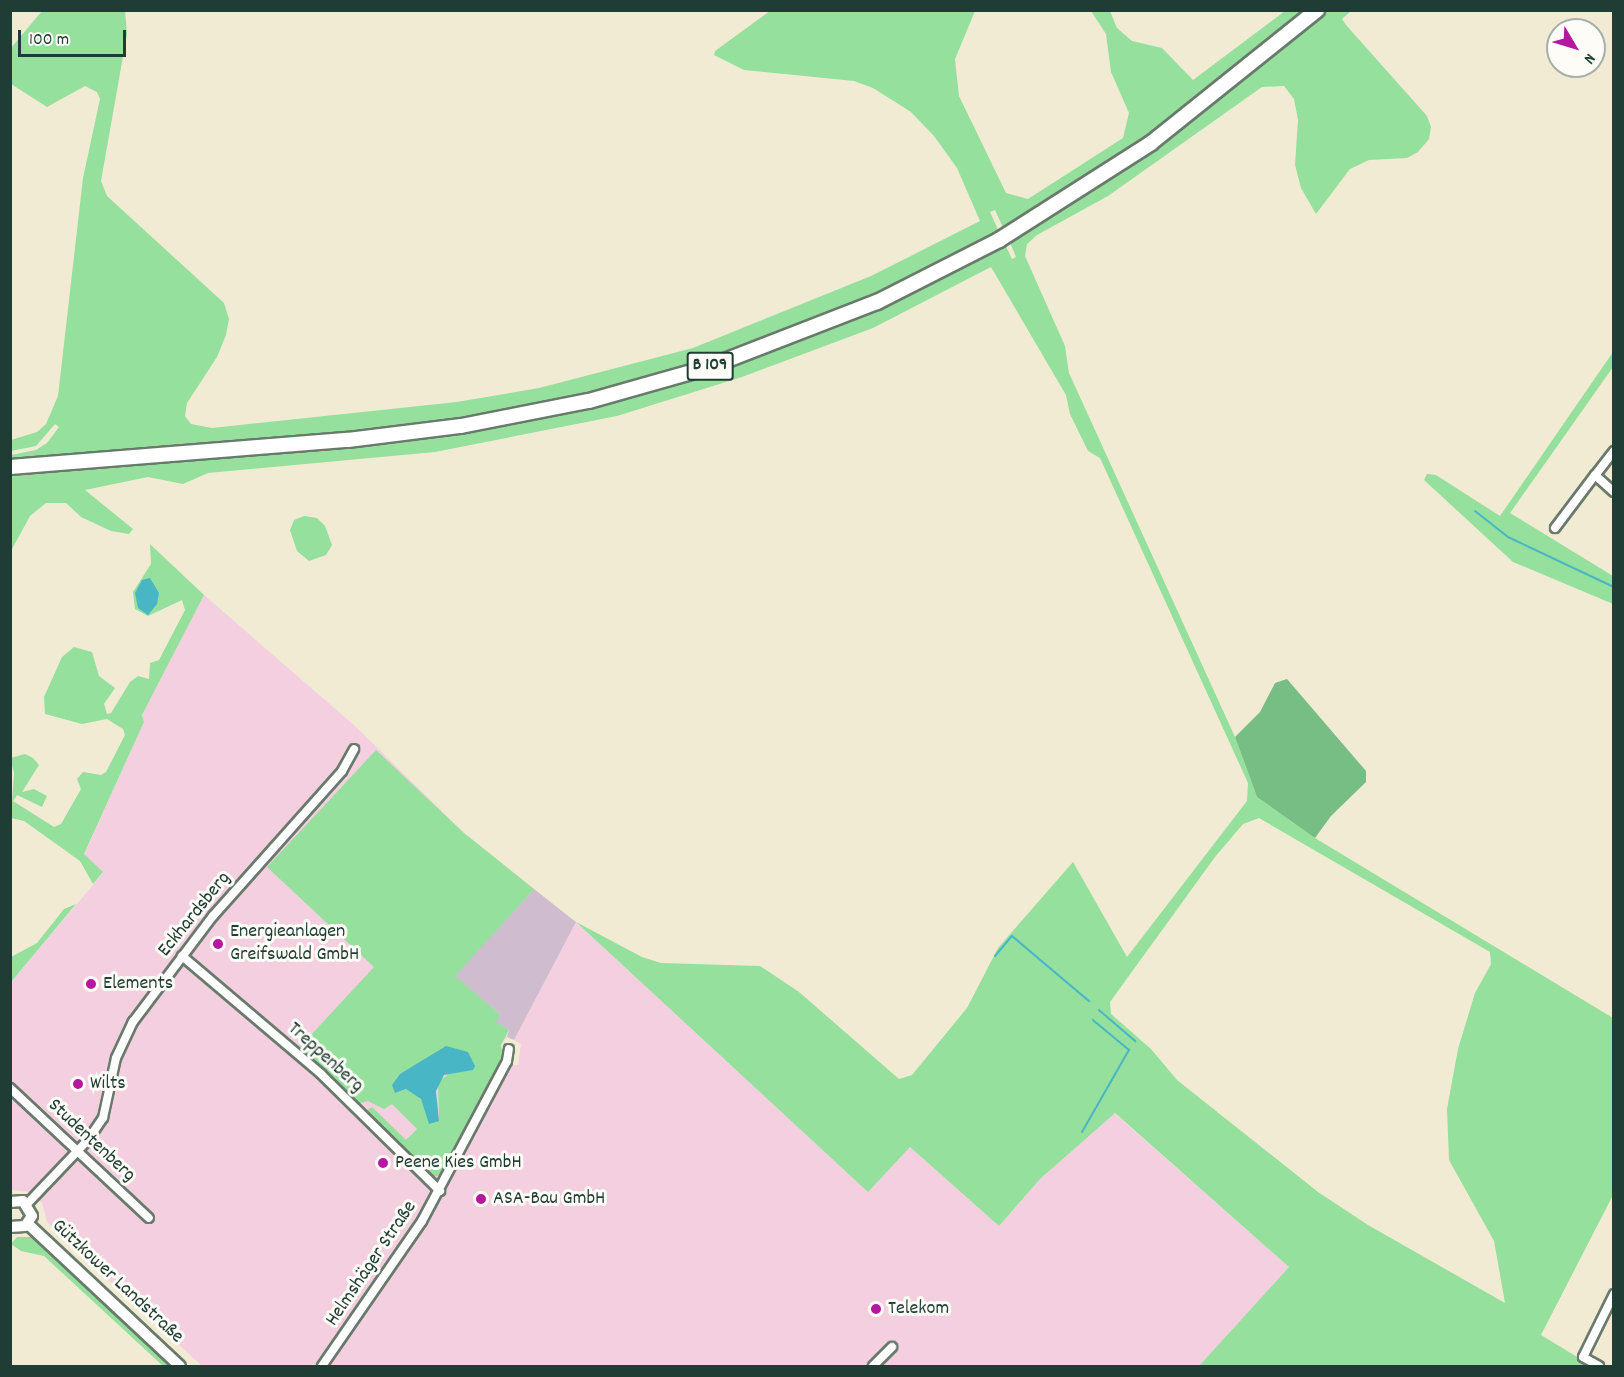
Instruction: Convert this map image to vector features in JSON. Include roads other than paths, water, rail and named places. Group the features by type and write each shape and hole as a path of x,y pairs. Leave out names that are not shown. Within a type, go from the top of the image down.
{"highway":[{"name":"B 109","path":"10,467 348,440 461,426 589,400 709,367 877,302 999,240 1151,143 1317,10"}],"main road":[{"path":"10,1202 27,1204 31,1211 28,1224 21,1228 10,1227"},
{"name":"Gützkower Landstraße","path":"28,1224 180,1366"}],"street":[{"path":"1555,528 1614,451"},
{"path":"1595,475 1614,492"},
{"name":"Eckhardsberg","path":"27,1204 103,1118 116,1058 126,1034 182,956 342,771 354,749"},
{"name":"Treppenberg","path":"182,956 321,1074 440,1191"},
{"name":"Helmshäger Straße","path":"322,1366 440,1191 507,1061 508,1049"},
{"name":"Studentenberg","path":"10,1088 149,1218"},
{"path":"1599,1366 1583,1358 1614,1294"},
{"path":"873,1366 892,1347"}],"water":[{"path":"150,578 159,593 157,604 148,615 138,608 135,593 142,580"},
{"path":"446,1046 468,1052 475,1066 473,1070 444,1075 436,1091 439,1121 429,1124 421,1099 406,1089 395,1093 392,1085 400,1074"}],"waterway":[{"path":"1475,511 1508,537 1614,587"},
{"path":"995,956 1012,936 1089,1001"},
{"path":"1099,1010 1135,1041"},
{"path":"1082,1132 1129,1050 1093,1020"}],"place":[{"name":"Energieanlagen Greifswald GmbH","path":"218,944"},
{"name":"Elements","path":"91,984"},
{"name":"Wilts","path":"78,1084"},
{"name":"Peene Kies GmbH","path":"383,1163"},
{"name":"ASA-Bau GmbH","path":"481,1199"},
{"name":"Telekom","path":"876,1309"}]}
